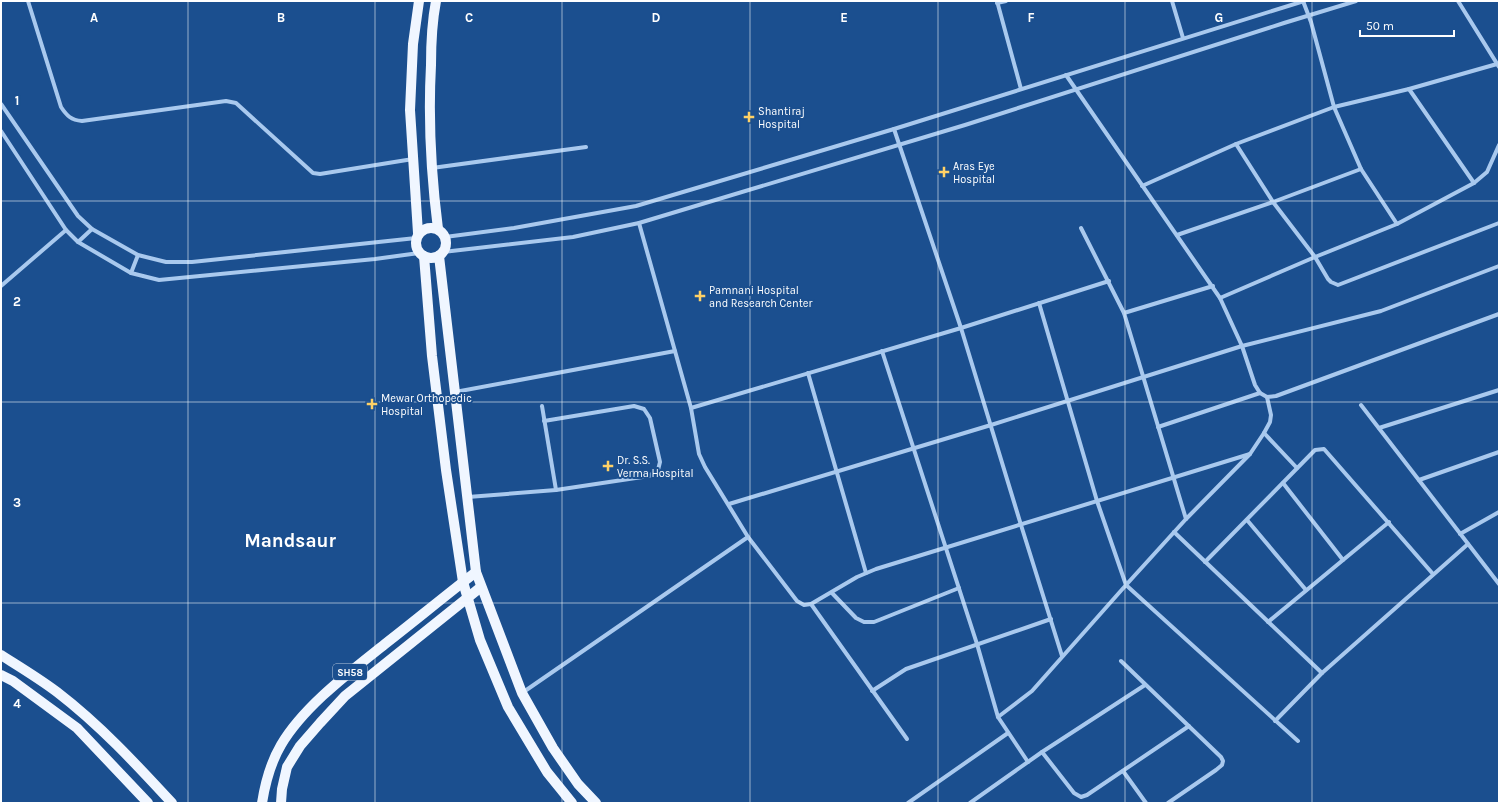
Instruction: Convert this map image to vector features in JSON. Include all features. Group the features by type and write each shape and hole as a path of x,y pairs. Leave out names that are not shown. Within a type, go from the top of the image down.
{"main road":[{"path":"419,1 414,44 410,110 414,159 417,236 416,248 421,254 434,258 441,254"},
{"path":"436,1 432,21 429,99 430,156 438,229"},
{"path":"417,236 427,228 438,229 442,232 446,242 441,254 455,393 476,572 522,693 558,754 578,784 596,803"},
{"path":"421,254 446,470 463,582 480,640 508,707 547,772 572,803"},
{"name":"SH58","path":"262,803 273,762 281,746 293,728 352,671 476,572"},
{"name":"SH58","path":"281,803 282,789 287,767 300,746 320,723 345,696 481,586"},
{"path":"1,655 57,692 96,724 133,760 172,803"},
{"path":"1,675 13,681 77,728 148,803"}],"street":[{"path":"28,1 61,107 66,115 73,120 226,101 236,103 313,173 320,174 414,159"},
{"path":"1006,1 997,2 1021,89"},
{"path":"1172,1 1183,38"},
{"path":"1285,1 1286,6"},
{"path":"445,237 514,228 636,206 894,129 1066,74 1304,1 1334,107 1361,169 1397,224"},
{"path":"441,254 573,237 639,223 965,125 1356,1"},
{"path":"1142,186 1236,144 1334,107 1498,66 1458,1"},
{"path":"1066,74 1142,186 1213,286 1242,346 1255,385 1260,393 1268,397 1276,396 1499,314"},
{"path":"1409,89 1474,183"},
{"path":"1,104 78,216 92,229 138,255 166,262 192,262 417,236"},
{"path":"894,129 961,328 1062,656"},
{"path":"1,131 66,230 78,242 131,273 159,280 421,254"},
{"path":"1236,144 1273,202 1315,257 1328,279 1338,285 1499,223"},
{"path":"1220,298 1397,224 1474,183 1487,172 1499,145"},
{"path":"432,168 586,147"},
{"path":"1177,235 1273,202 1361,169"},
{"path":"639,223 691,408 699,454 705,467 748,537 798,601 804,605 811,604 866,573 1250,454"},
{"path":"1081,228 1124,313 1186,519"},
{"path":"78,242 92,229"},
{"path":"1,286 66,230"},
{"path":"131,273 138,255"},
{"path":"729,504 1144,378 1242,346 1381,311 1499,266"},
{"path":"691,408 961,328 1109,281"},
{"path":"1124,313 1213,286"},
{"path":"1039,303 1097,501 1126,585 1298,741"},
{"path":"455,393 675,351"},
{"path":"882,351 977,644 998,717 1028,762"},
{"path":"808,373 866,573"},
{"path":"1379,428 1499,390"},
{"path":"1158,427 1260,393"},
{"path":"998,717 1032,691 1174,532 1250,454 1264,433 1271,415 1268,397"},
{"path":"1361,405 1499,584"},
{"path":"542,406 556,490"},
{"path":"467,497 556,490 649,476 658,470 660,462 650,418 644,409 634,406 544,421"},
{"path":"1264,433 1298,468"},
{"path":"1205,562 1315,450 1324,449 1433,574"},
{"path":"1419,480 1499,452"},
{"path":"1283,483 1343,560"},
{"path":"1460,534 1499,512"},
{"path":"1247,520 1306,590"},
{"path":"1268,622 1389,522"},
{"path":"1174,532 1322,674"},
{"path":"522,693 748,537"},
{"path":"1275,721 1322,674 1468,544"},
{"path":"832,593 856,618 864,622 874,622 959,588"},
{"path":"811,604 907,739"},
{"path":"872,691 906,669 1051,619"},
{"path":"1120,661 1221,757 1223,761 1222,765 1216,770 1168,803"},
{"path":"970,803 1042,752 1145,685"},
{"path":"1042,752 1074,793 1081,797 1189,726"},
{"path":"908,803 1008,733"},
{"path":"1123,770 1146,803"}],"place":[{"name":"Shantiraj Hospital","path":"749,117"},
{"name":"Aras Eye Hospital","path":"944,172"},
{"name":"Pamnani Hospital and Research Center","path":"700,296"},
{"name":"Mewar Orthopedic Hospital","path":"372,404"},
{"name":"Dr. S.S. Verma Hospital","path":"608,466"}],"district":[{"name":"Mandsaur","path":"290,540"}]}
